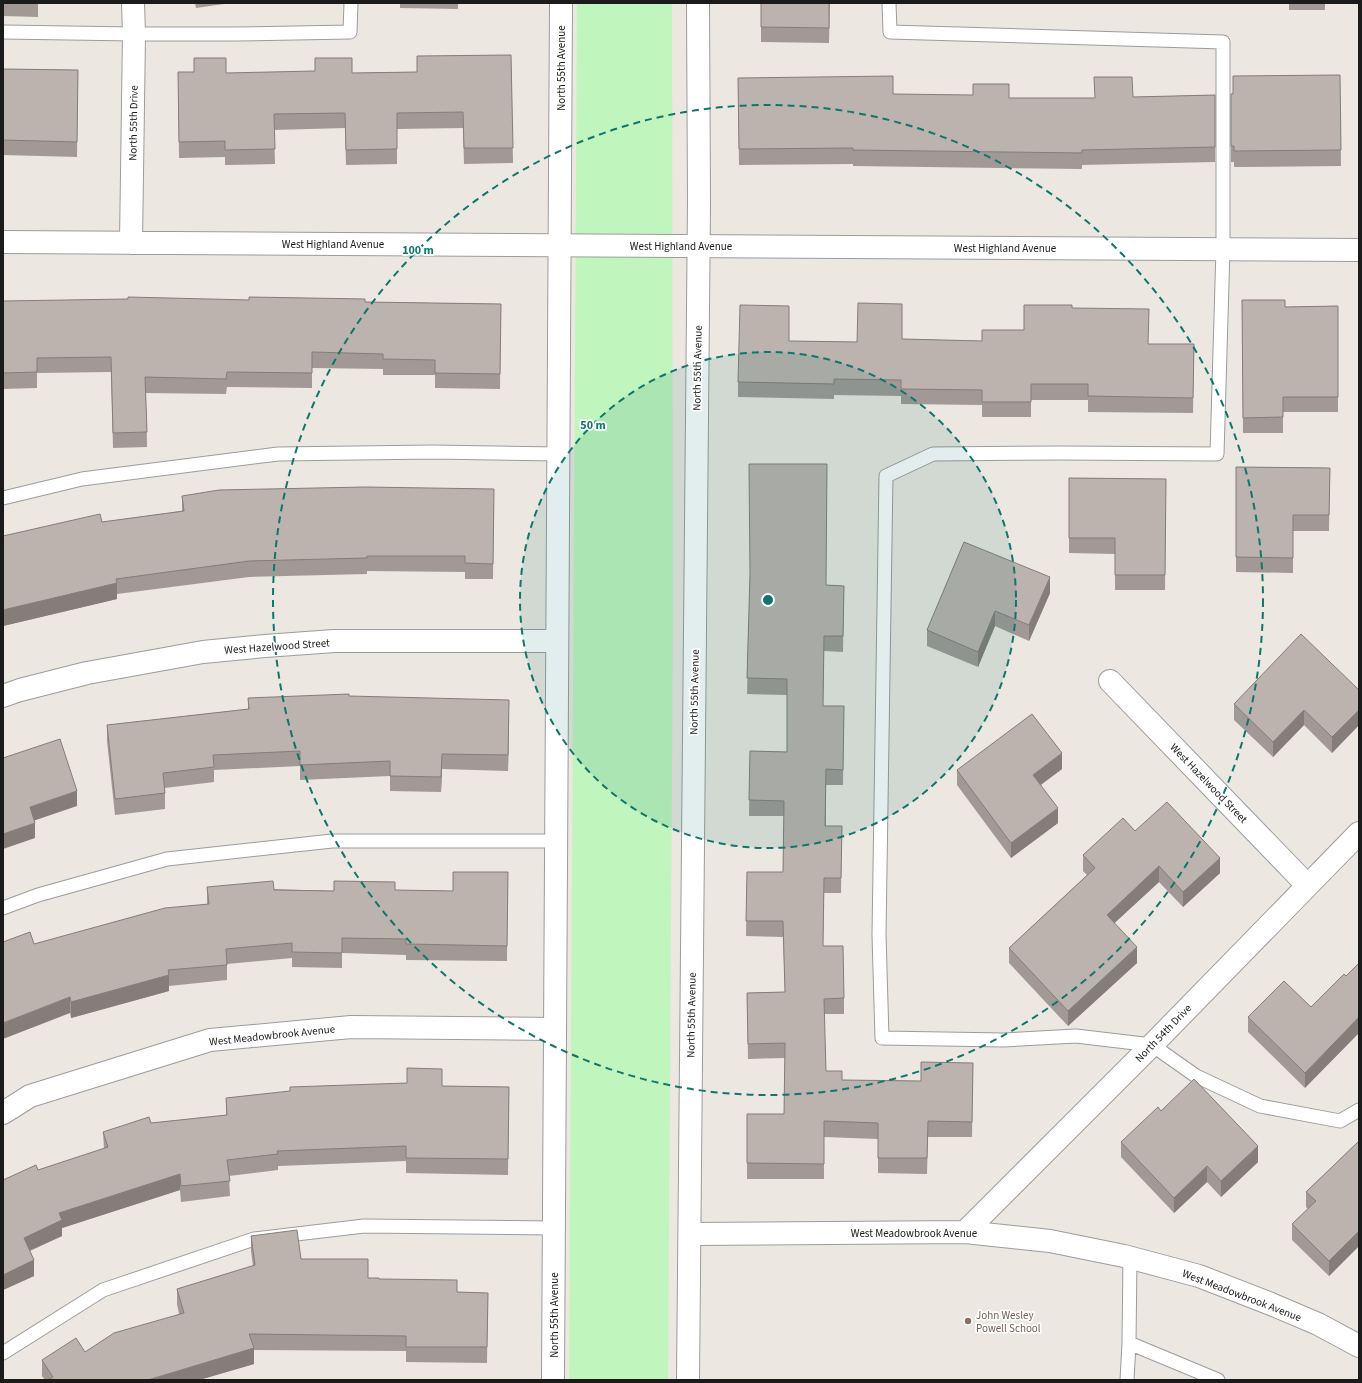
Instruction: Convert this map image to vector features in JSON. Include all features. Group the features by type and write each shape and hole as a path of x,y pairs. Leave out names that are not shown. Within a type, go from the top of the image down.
{"street":[{"name":"North 55th Drive","path":"131,243 134,34 133,3"},
{"name":"North 55th Avenue","path":"554,1380 561,3"},
{"name":"North 55th Avenue","path":"688,1380 698,247 698,3"},
{"name":"West Highland Avenue","path":"3,242 1359,250"},
{"name":"West Hazelwood Street","path":"3,696 20,690 87,673 226,649 334,641 557,641"},
{"name":"West Hazelwood Street","path":"1110,681 1307,885"},
{"name":"North 54th Drive","path":"965,1232 1152,1045 1359,833"},
{"name":"West Meadowbrook Avenue","path":"3,1113 30,1096 210,1040 351,1027 555,1029"},
{"name":"West Meadowbrook Avenue","path":"690,1234 965,1232 1050,1241 1130,1257 1199,1276 1318,1324 1359,1346"}],"lane":[{"path":"3,32 236,34 350,32 351,3"},
{"path":"889,3 890,32 1223,42 1223,249 1217,454 933,454 886,476 879,935 882,1038 1004,1040 1076,1036 1152,1045 1196,1076 1260,1106 1340,1121 1359,1110"},
{"path":"3,498 82,479 278,454 433,452 558,454"},
{"path":"3,908 38,894 167,859 332,841 556,841"},
{"path":"3,1353 103,1290 254,1238 364,1226 554,1228"},
{"path":"1127,1380 1130,1257"},
{"path":"1129,1344 1218,1380"}],"green space":[{"path":"577,3 672,3 673,620 668,1380 569,1380"}],"building":[{"path":"761,3 829,3 829,28 761,27"},
{"path":"511,55 513,148 464,148 463,112 397,113 397,149 346,150 345,113 274,114 275,149 225,150 225,141 179,142 178,72 194,72 194,58 226,58 226,73 315,71 315,58 352,58 352,73 417,72 417,56"},
{"path":"3,69 78,70 77,142 3,140"},
{"path":"1340,75 1341,150 1234,151 1234,146 1231,146 1231,94 1233,94 1233,76"},
{"path":"893,76 893,94 973,95 973,84 1009,84 1009,98 1095,98 1094,77 1132,77 1133,97 1215,95 1215,147 1082,150 1082,153 853,150 853,148 739,149 738,78"},
{"path":"128,297 249,300 249,297 365,299 365,302 501,304 500,374 435,373 435,360 383,359 383,354 312,352 312,373 227,372 226,379 145,377 147,432 113,433 111,357 37,358 37,372 3,373 3,301 128,299"},
{"path":"1242,300 1285,300 1285,307 1338,306 1338,397 1283,397 1283,417 1243,418"},
{"path":"858,303 902,304 902,339 982,341 982,330 1024,330 1024,305 1072,305 1072,308 1149,309 1148,344 1194,344 1193,398 1088,396 1088,384 1031,384 1031,402 982,402 982,390 901,389 901,380 834,379 834,384 738,382 740,305 789,306 789,341 857,342"},
{"path":"749,464 827,464 826,585 844,586 843,636 824,636 823,706 844,706 843,770 826,769 825,826 842,826 841,878 824,878 823,946 843,946 844,998 824,999 826,1071 842,1071 842,1080 921,1081 921,1062 973,1063 972,1122 928,1121 927,1158 878,1158 878,1123 824,1121 824,1164 747,1163 747,1114 784,1114 785,1043 748,1044 747,993 785,992 783,921 746,921 747,872 783,872 784,801 749,800 750,751 787,752 787,679 747,678 750,574"},
{"path":"1236,467 1330,468 1329,515 1293,515 1293,558 1236,557"},
{"path":"1069,478 1166,479 1165,575 1115,575 1115,538 1069,538"},
{"path":"365,487 494,489 493,564 465,563 465,556 367,556 367,558 249,561 116,579 117,583 3,610 3,536 100,514 102,522 184,511 182,496 219,490"},
{"path":"964,542 1050,577 1029,625 995,611 978,652 927,630"},
{"path":"1301,634 1359,690 1359,710 1332,737 1304,710 1273,742 1234,704"},
{"path":"349,694 349,696 509,700 508,755 442,754 441,777 390,776 390,761 300,765 300,751 213,755 214,767 163,773 165,793 115,799 107,725 249,709 248,698"},
{"path":"1032,714 1062,753 1033,775 1058,808 1011,843 957,770"},
{"path":"60,739 77,791 30,807 35,823 3,834 3,758"},
{"path":"1167,802 1220,858 1183,892 1159,866 1107,915 1137,947 1068,1011 1009,948 1095,868 1083,855 1123,818 1135,831"},
{"path":"453,872 508,872 507,946 406,944 406,939 342,938 342,953 292,952 292,943 226,949 227,965 168,970 169,975 71,1002 70,997 3,1023 3,942 30,932 34,944 165,908 209,904 207,887 273,881 274,890 334,891 334,881 395,882 395,890 453,891"},
{"path":"1359,963 1359,1017 1305,1073 1248,1017 1284,981 1311,1007 1344,974 1346,976"},
{"path":"407,1068 442,1069 442,1086 509,1087 508,1159 406,1158 406,1146 277,1151 278,1154 227,1160 230,1181 181,1186 180,1174 59,1213 62,1220 24,1238 34,1260 3,1275 3,1180 36,1165 38,1170 108,1147 103,1132 149,1117 151,1123 227,1115 226,1098 290,1091 290,1087 407,1083"},
{"path":"1194,1079 1258,1146 1221,1181 1207,1166 1174,1198 1121,1142 1158,1107 1161,1111"},
{"path":"1359,1141 1359,1232 1329,1261 1292,1224 1316,1201 1306,1192"},
{"path":"297,1230 301,1259 368,1259 368,1278 457,1280 457,1292 488,1293 487,1347 406,1347 406,1336 249,1334 254,1348 148,1380 48,1380 53,1377 42,1360 76,1338 85,1352 114,1333 184,1313 177,1289 255,1265 251,1236"}],"place":[{"name":"John Wesley Powell School","path":"968,1321"}]}
